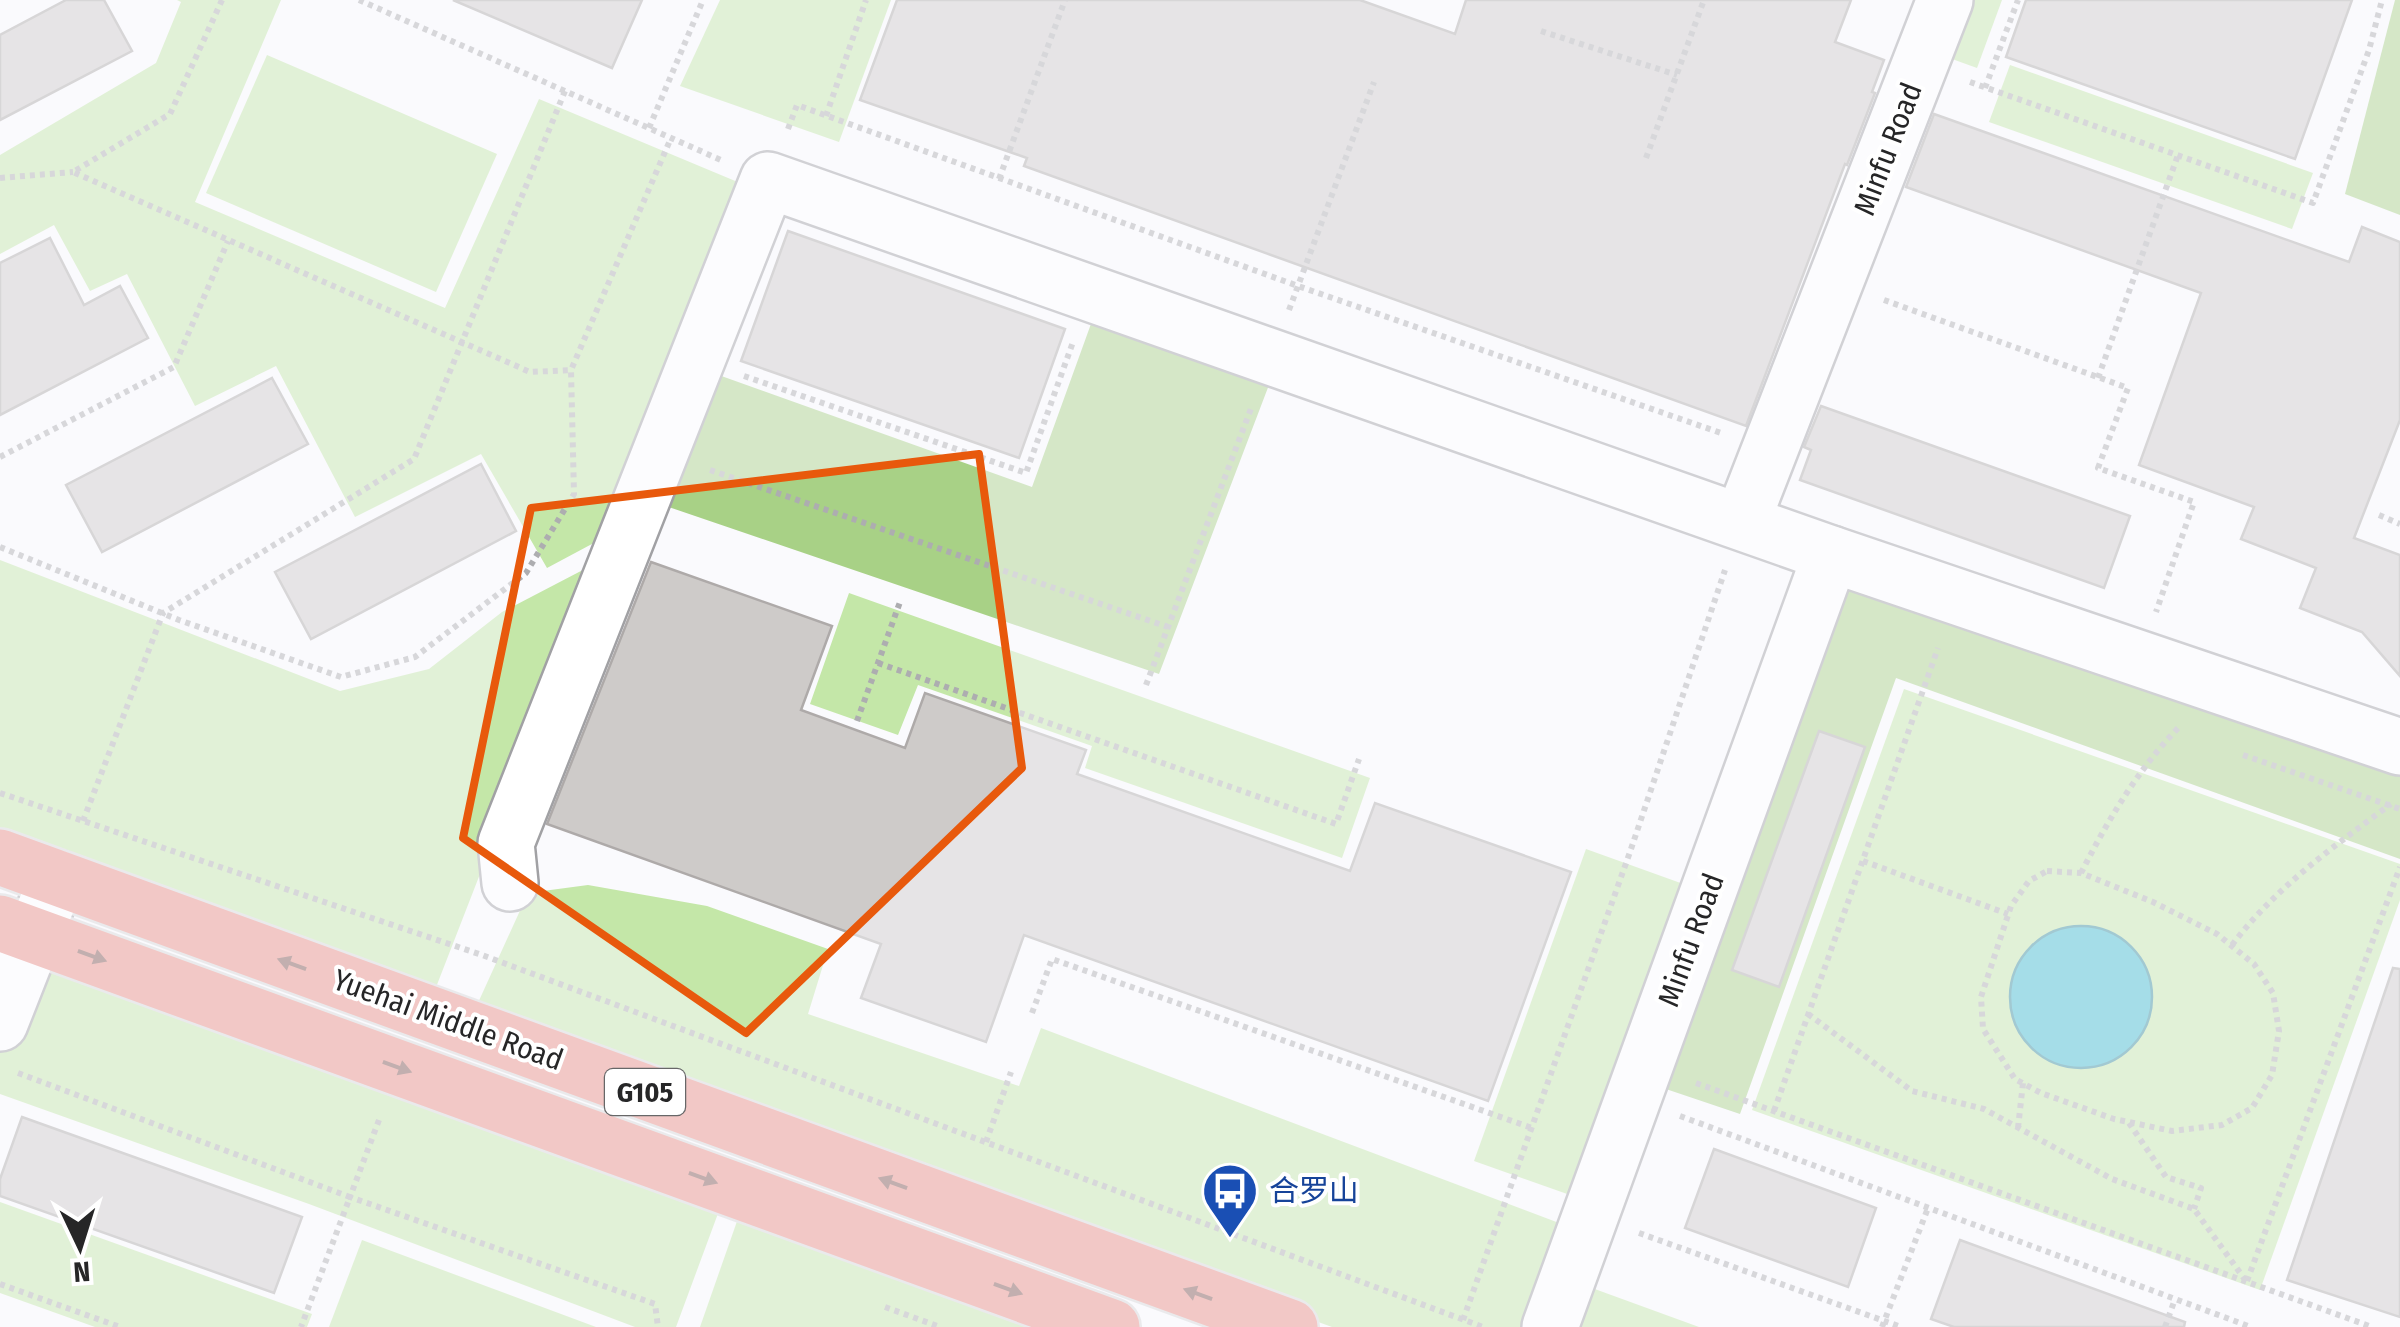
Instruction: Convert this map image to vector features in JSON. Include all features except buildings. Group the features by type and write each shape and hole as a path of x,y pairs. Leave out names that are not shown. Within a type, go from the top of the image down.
{"highway":[{"name":"Yuehai Middle Road","path":"0,857 1290,1327"},
{"name":"Yuehai Middle Road","path":"18,929 1112,1327"}],"lane":[{"name":"Minfu Road","path":"1742,521 1945,0"},
{"path":"510,883 506,843 776,161 1091,294 1831,554 2400,747"},
{"name":"Minfu Road","path":"1550,1327 1831,554"},
{"path":"0,1023 18,929 57,878"}],"path":[{"path":"0,178 73,172 170,114 222,0"},
{"path":"360,0 671,138 776,161 797,105 1770,450"},
{"path":"648,128 703,0"},
{"path":"826,116 866,0"},
{"path":"1000,179 1065,0"},
{"path":"1646,158 1704,0"},
{"path":"1985,88 2018,0"},
{"path":"1920,65 2313,203 2369,50 2382,0"},
{"path":"1541,32 1676,75"},
{"path":"83,820 163,613 414,460 565,91"},
{"path":"0,547 163,613 341,677 415,657 526,573 574,494 572,370 671,138"},
{"path":"2098,378 2178,156"},
{"path":"73,172 530,372 572,370"},
{"path":"0,457 174,366 228,240"},
{"path":"1835,283 2128,388 2098,468 2194,502 2140,659"},
{"path":"697,361 1026,473 1091,294"},
{"path":"660,452 1168,626"},
{"path":"2379,515 2400,524"},
{"path":"1463,1320 1742,521"},
{"path":"857,721 900,602"},
{"path":"1922,642 1956,654"},
{"path":"1774,1111 1938,648"},
{"path":"878,663 1336,824 1359,759"},
{"path":"2080,873 2108,818 2174,732 2196,710 2204,681"},
{"path":"2156,725 2192,738"},
{"path":"2228,750 2400,809"},
{"path":"0,793 482,955 1483,1327"},
{"path":"2232,945 2258,910 2294,878 2400,798"},
{"path":"1863,861 2008,914"},
{"path":"2247,1282 2400,867"},
{"path":"2047,870 2080,873 2154,902 2232,945 2254,964 2273,994 2279,1031 2272,1075 2252,1108 2222,1125 2172,1130 2128,1122 2041,1093 2015,1079 1983,1029 1981,997 2008,914 2029,881 2047,870"},
{"path":"1032,1014 1052,959 1532,1128"},
{"path":"1808,1014 1912,1090 1984,1108 2112,1179 2194,1210 2247,1282"},
{"path":"0,1066 350,1197 655,1304 658,1327"},
{"path":"986,1142 1011,1072"},
{"path":"1680,1078 2372,1327"},
{"path":"2018,1128 2023,1083"},
{"path":"1672,1131 1678,1115 2251,1327"},
{"path":"301,1327 379,1120"},
{"path":"2128,1122 2166,1177 2200,1188 2194,1210"},
{"path":"1883,1324 1928,1208"},
{"path":"1629,1249 1642,1215"},
{"path":"1636,1232 1883,1324 1901,1327"},
{"path":"0,1284 120,1327"},
{"path":"2164,1327 2175,1299"}],"highlighted area":[{"path":"979,454 1022,768 746,1033 463,838 531,508"}],"green space":[{"path":"177,0 281,0 195,202 445,308 539,99 752,188 605,537 547,568 481,454 355,517 276,366 195,406 127,274 90,291 54,225 0,254 0,155 156,63 181,2"},
{"path":"720,0 891,0 839,142 680,86"},
{"path":"1961,0 2002,0 1977,68 1941,55"},
{"path":"2395,0 2400,0 2400,215 2345,194"},
{"path":"267,55 497,154 436,292 206,193"},
{"path":"2010,65 2313,173 2292,229 1989,122"},
{"path":"1096,310 1275,369 1159,674 654,502 713,373 1032,487"},
{"path":"0,560 340,691 429,669 502,612 602,560 433,995 0,841"},
{"path":"1844,573 2400,766 2400,859 1896,678 1740,1114 1657,1086"},
{"path":"849,593 1370,778 1342,858 1085,768 1092,746 918,685 898,735 810,704"},
{"path":"1904,689 2400,864 2400,900 2260,1290 1752,1110"},
{"path":"1586,849 1700,890 1587,1201 1474,1161"},
{"path":"588,885 707,906 828,949 808,1014 1019,1086 1041,1028 1575,1229 1537,1327 1332,1327 472,1016 528,893"},
{"path":"0,939 723,1200 676,1327 635,1327 309,1204 0,1094"},
{"path":"0,1202 312,1314 307,1327 95,1327 0,1293"},
{"path":"742,1207 1067,1327 700,1327"},
{"path":"362,1240 596,1327 329,1327"},
{"path":"1592,1288 1699,1327 1575,1327"}],"water":[{"path":"2081,926 2108,931 2131,947 2147,970 2152,997 2147,1024 2131,1047 2108,1063 2081,1068 2054,1063 2031,1047 2015,1024 2010,997 2015,970 2031,947 2054,931"}],"place":[{"name":"合罗山","path":"1230,1240"}]}
